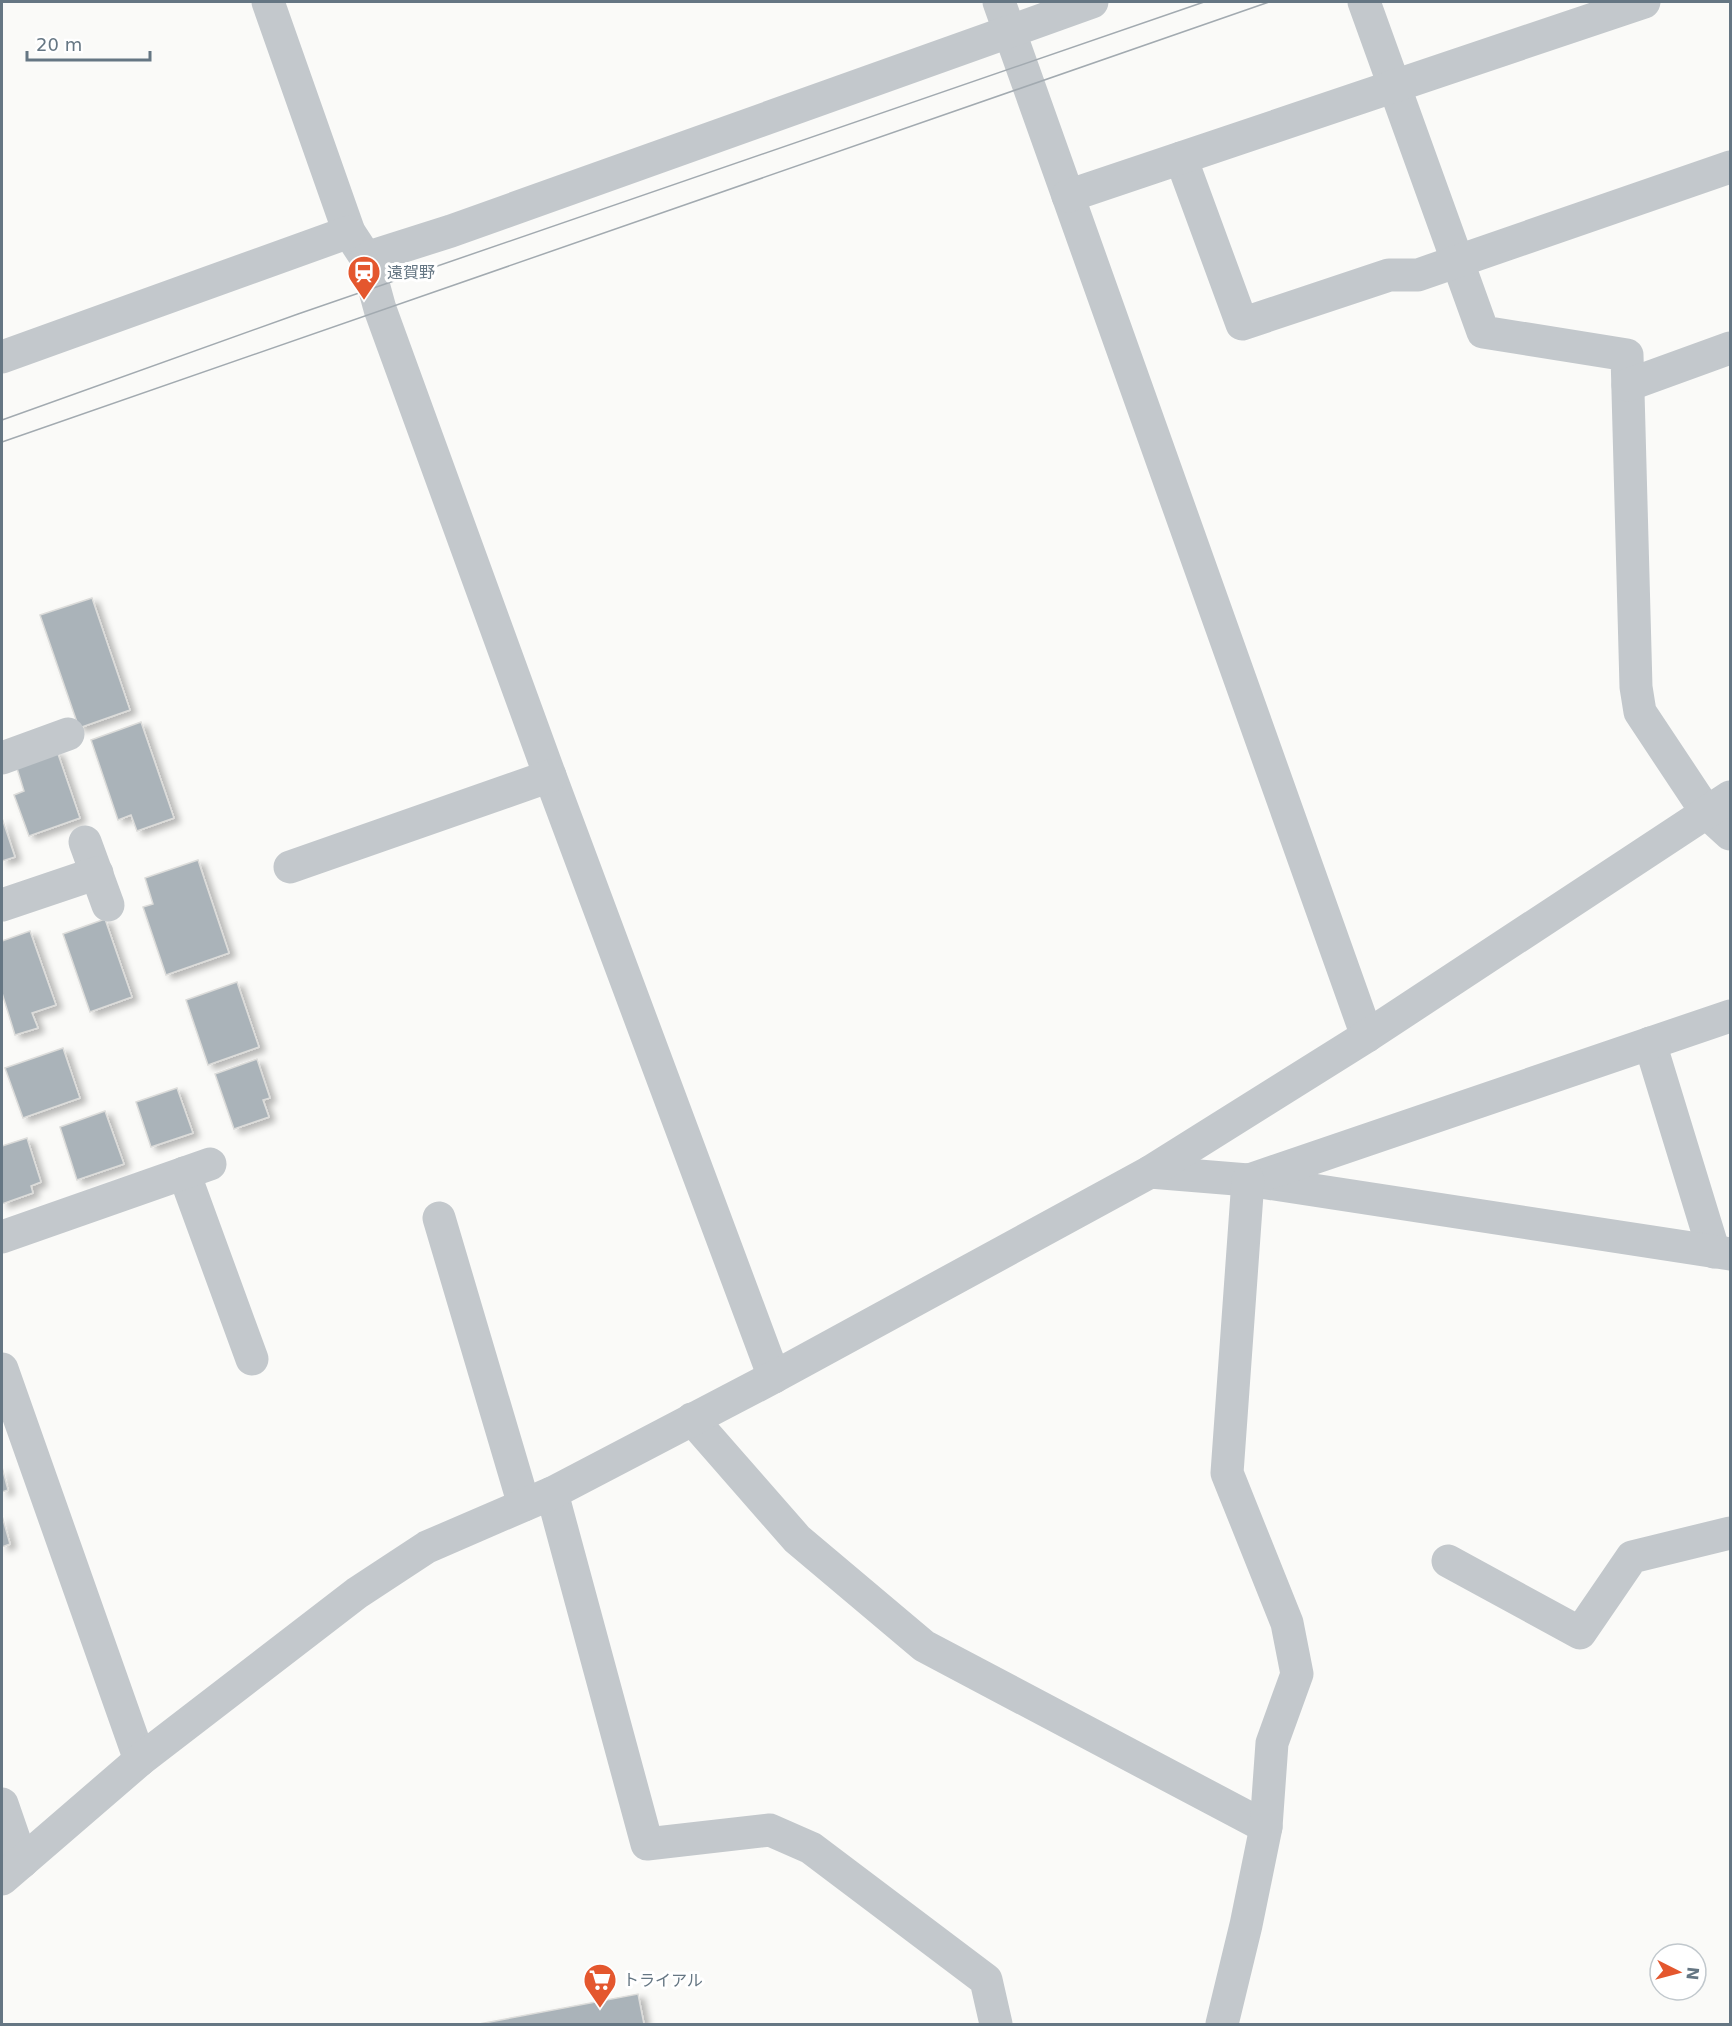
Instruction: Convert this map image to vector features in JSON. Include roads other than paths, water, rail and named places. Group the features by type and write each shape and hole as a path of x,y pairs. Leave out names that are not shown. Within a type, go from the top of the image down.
{"street":[{"path":"268,2 550,776 774,1377"},
{"path":"2,357 358,245 462,227 1004,15 1092,2"},
{"path":"1364,2 1483,332 1627,355 1636,687 1640,712 1719,805 1731,834"},
{"path":"1068,196 1644,2"},
{"path":"1004,15 1367,1036"},
{"path":"1181,158 1242,324 1389,275 1418,275 1731,166"},
{"path":"1628,385 1731,348"},
{"path":"2,759 68,734"},
{"path":"290,867 550,776"},
{"path":"11,1871 140,1760 367,1586 427,1547 538,1499 774,1377 1150,1172 1367,1036 1719,805"},
{"path":"85,842 108,905"},
{"path":"2,905 97,873"},
{"path":"1248,1180 1731,1016"},
{"path":"1150,1172 1248,1180 1722,1253 1650,1043"},
{"path":"2,1237 197,1168 252,1359"},
{"path":"1222,2025 1266,1827 1272,1743 1297,1674 1287,1623 1227,1473 1248,1180"},
{"path":"439,1218 538,1499 647,1844 770,1830 811,1848 986,1980 996,2025"},
{"path":"2,1369 140,1760"},
{"path":"692,1419 797,1539 924,1646 1266,1827"},
{"path":"1448,1562 1580,1633 1632,1557 1731,1533"},
{"path":"2,1804 11,1871"}],"tram line":[{"path":"2,420 298,314 1204,2"},
{"path":"2,442 1269,2"}],"place":[{"name":"遠賀野","path":"364,301"},
{"name":"トライアル","path":"600,2009"}]}
